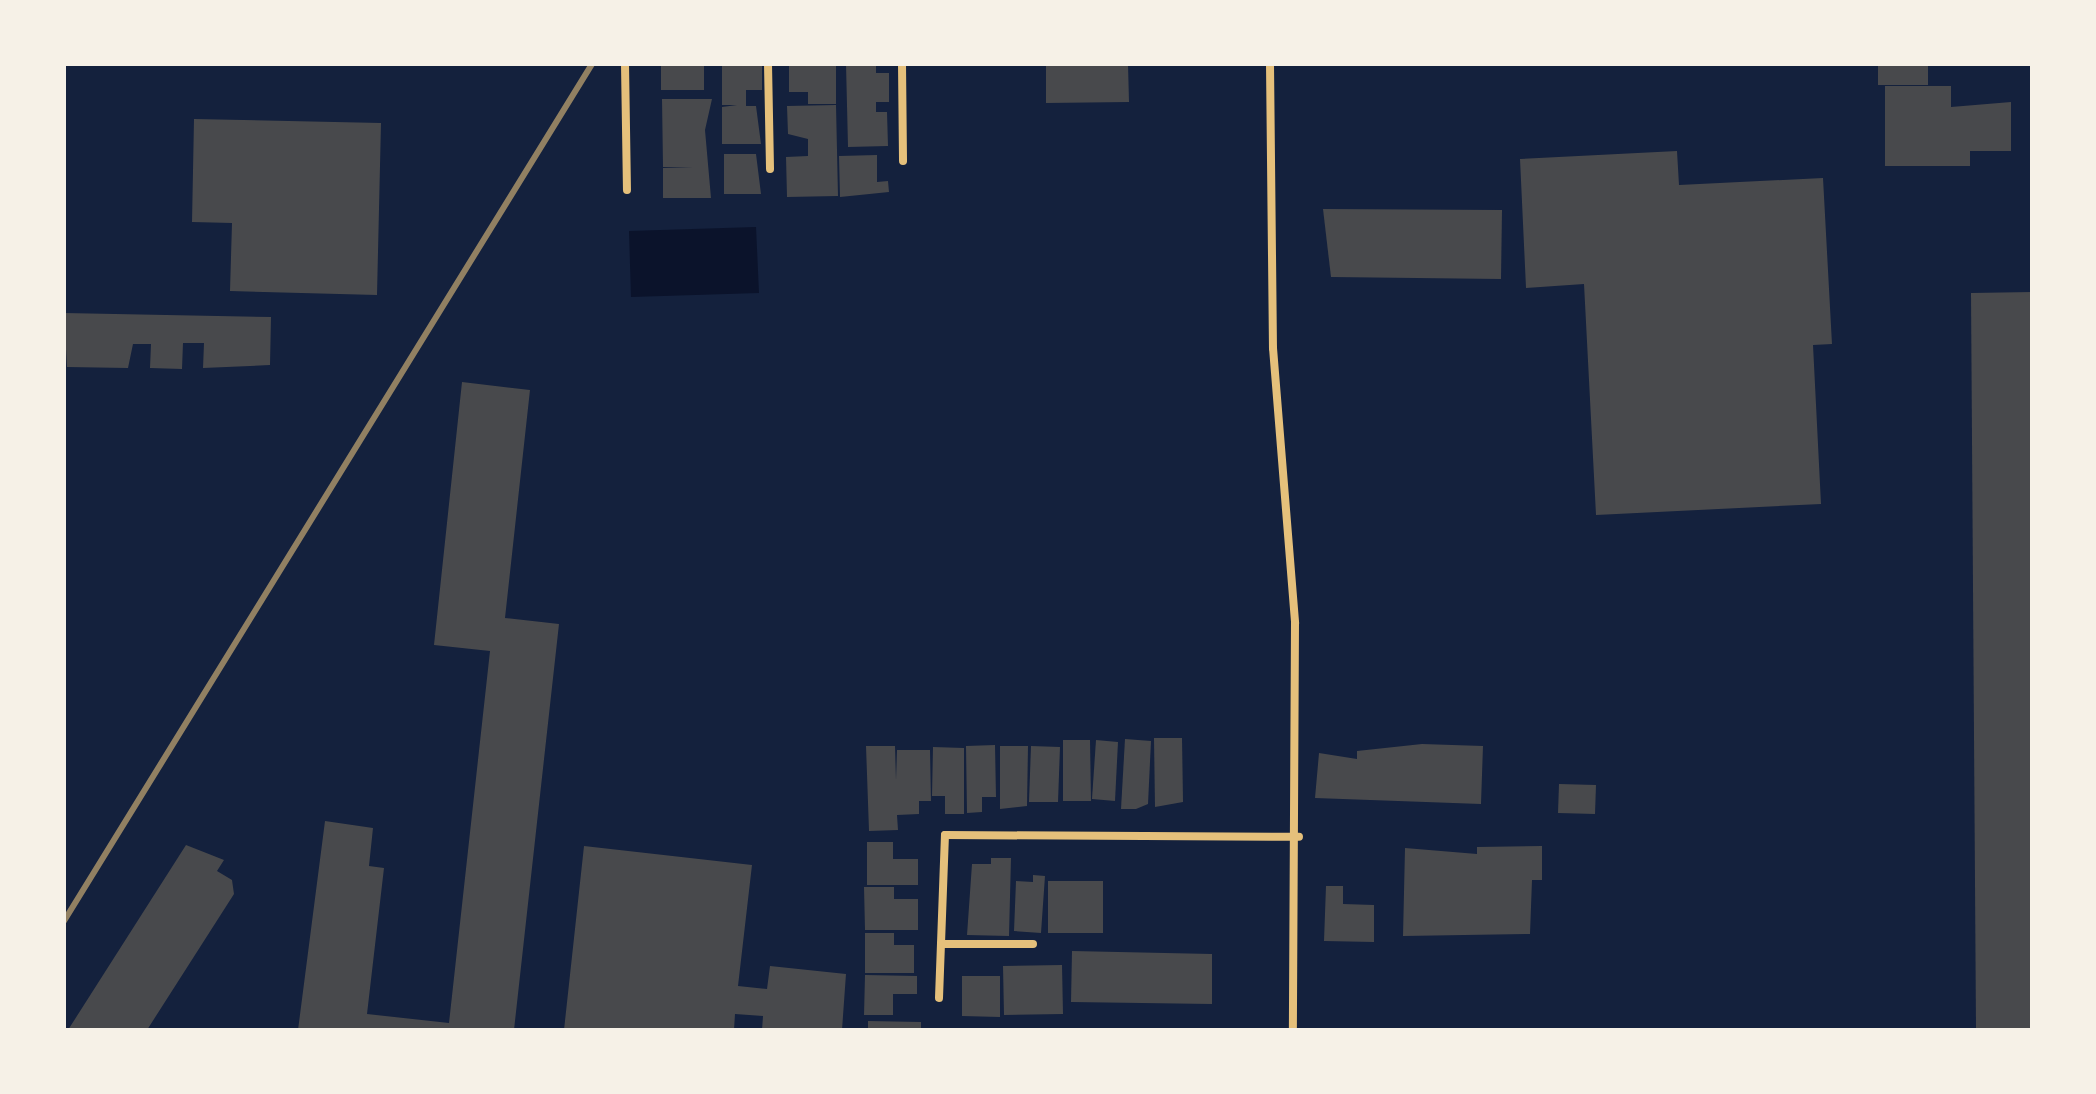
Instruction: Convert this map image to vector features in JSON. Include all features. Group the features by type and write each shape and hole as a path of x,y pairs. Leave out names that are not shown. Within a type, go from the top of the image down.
{"street":[{"path":"625,64 627,190"},
{"path":"768,64 770,169"},
{"path":"902,64 903,161"},
{"path":"1270,64 1273,348 1295,623 1299,837 1293,1030"},
{"path":"939,998 945,835 1299,837"},
{"path":"941,944 1033,944"}],"water":[{"path":"756,227 759,293 631,297 629,231"}],"building":[{"path":"661,64 704,64 704,90 661,90"},
{"path":"722,64 762,64 762,90 746,90 746,106 756,106 761,144 722,144 722,107 737,105 722,105"},
{"path":"789,64 836,64 836,104 808,104 808,92 789,92"},
{"path":"846,64 876,64 876,73 889,73 889,102 876,102 876,112 887,112 888,146 848,147"},
{"path":"1046,64 1128,64 1129,102 1046,103"},
{"path":"1878,64 1928,64 1928,85 1878,85"},
{"path":"1885,86 1951,86 1951,107 2011,102 2011,151 1970,151 1970,166 1885,166"},
{"path":"662,99 712,99 705,130 711,198 663,198 663,168 693,167 663,167"},
{"path":"836,105 838,196 787,197 786,157 808,156 808,139 788,134 787,106"},
{"path":"194,119 381,123 377,295 230,291 232,223 192,222"},
{"path":"1677,151 1679,185 1823,178 1832,344 1813,345 1821,504 1596,515 1584,284 1526,288 1520,159"},
{"path":"724,154 756,154 761,194 724,194"},
{"path":"877,155 877,182 888,181 889,192 840,197 839,156"},
{"path":"1323,209 1502,210 1501,279 1331,277"},
{"path":"2032,292 2032,1030 1976,1030 1971,293"},
{"path":"64,313 271,317 270,365 203,368 204,343 183,343 182,369 150,368 151,344 133,344 128,368 67,367"},
{"path":"462,382 530,390 505,618 559,624 514,1030 298,1030 325,821 373,828 369,866 384,868 367,1014 449,1023 490,651 434,645"},
{"path":"1154,738 1182,738 1183,802 1155,807"},
{"path":"1125,739 1151,741 1148,804 1136,809 1121,809"},
{"path":"1063,740 1090,740 1091,801 1063,801"},
{"path":"1096,740 1118,742 1115,801 1092,799"},
{"path":"1422,744 1483,746 1481,804 1315,798 1319,753 1357,759 1357,751"},
{"path":"995,745 996,797 982,797 982,812 967,813 966,746"},
{"path":"866,746 895,746 896,780 897,750 930,750 931,801 919,801 919,814 897,815 898,830 869,831"},
{"path":"1000,746 1028,746 1027,806 1000,809"},
{"path":"1031,746 1060,747 1058,802 1029,802"},
{"path":"933,747 964,748 964,814 945,814 945,796 932,796"},
{"path":"1559,784 1596,785 1595,814 1558,813"},
{"path":"867,842 893,842 893,859 918,859 918,885 867,885"},
{"path":"186,845 224,860 217,871 232,880 234,894 147,1030 68,1030"},
{"path":"584,846 752,865 738,986 767,989 770,966 846,974 842,1030 762,1030 763,1016 735,1014 734,1030 564,1030"},
{"path":"1542,846 1542,880 1532,880 1530,934 1403,936 1405,848 1477,854 1477,847"},
{"path":"991,858 1011,858 1009,936 967,935 972,864 991,864"},
{"path":"1033,875 1045,876 1041,933 1014,931 1016,881 1033,882"},
{"path":"1048,881 1103,881 1103,933 1048,933"},
{"path":"1326,886 1343,886 1343,904 1374,905 1374,942 1324,941"},
{"path":"864,887 894,887 894,899 918,899 918,930 865,930"},
{"path":"865,933 894,933 894,945 914,945 914,973 865,973"},
{"path":"1072,951 1212,954 1212,1004 1071,1002"},
{"path":"1062,965 1063,1014 1004,1015 1003,966"},
{"path":"865,975 917,976 917,994 893,994 893,1015 864,1015"},
{"path":"962,976 1000,976 1000,1017 962,1016"},
{"path":"868,1021 921,1022 921,1030 868,1030"}],"railway":[{"path":"64,921 592,64"}]}
